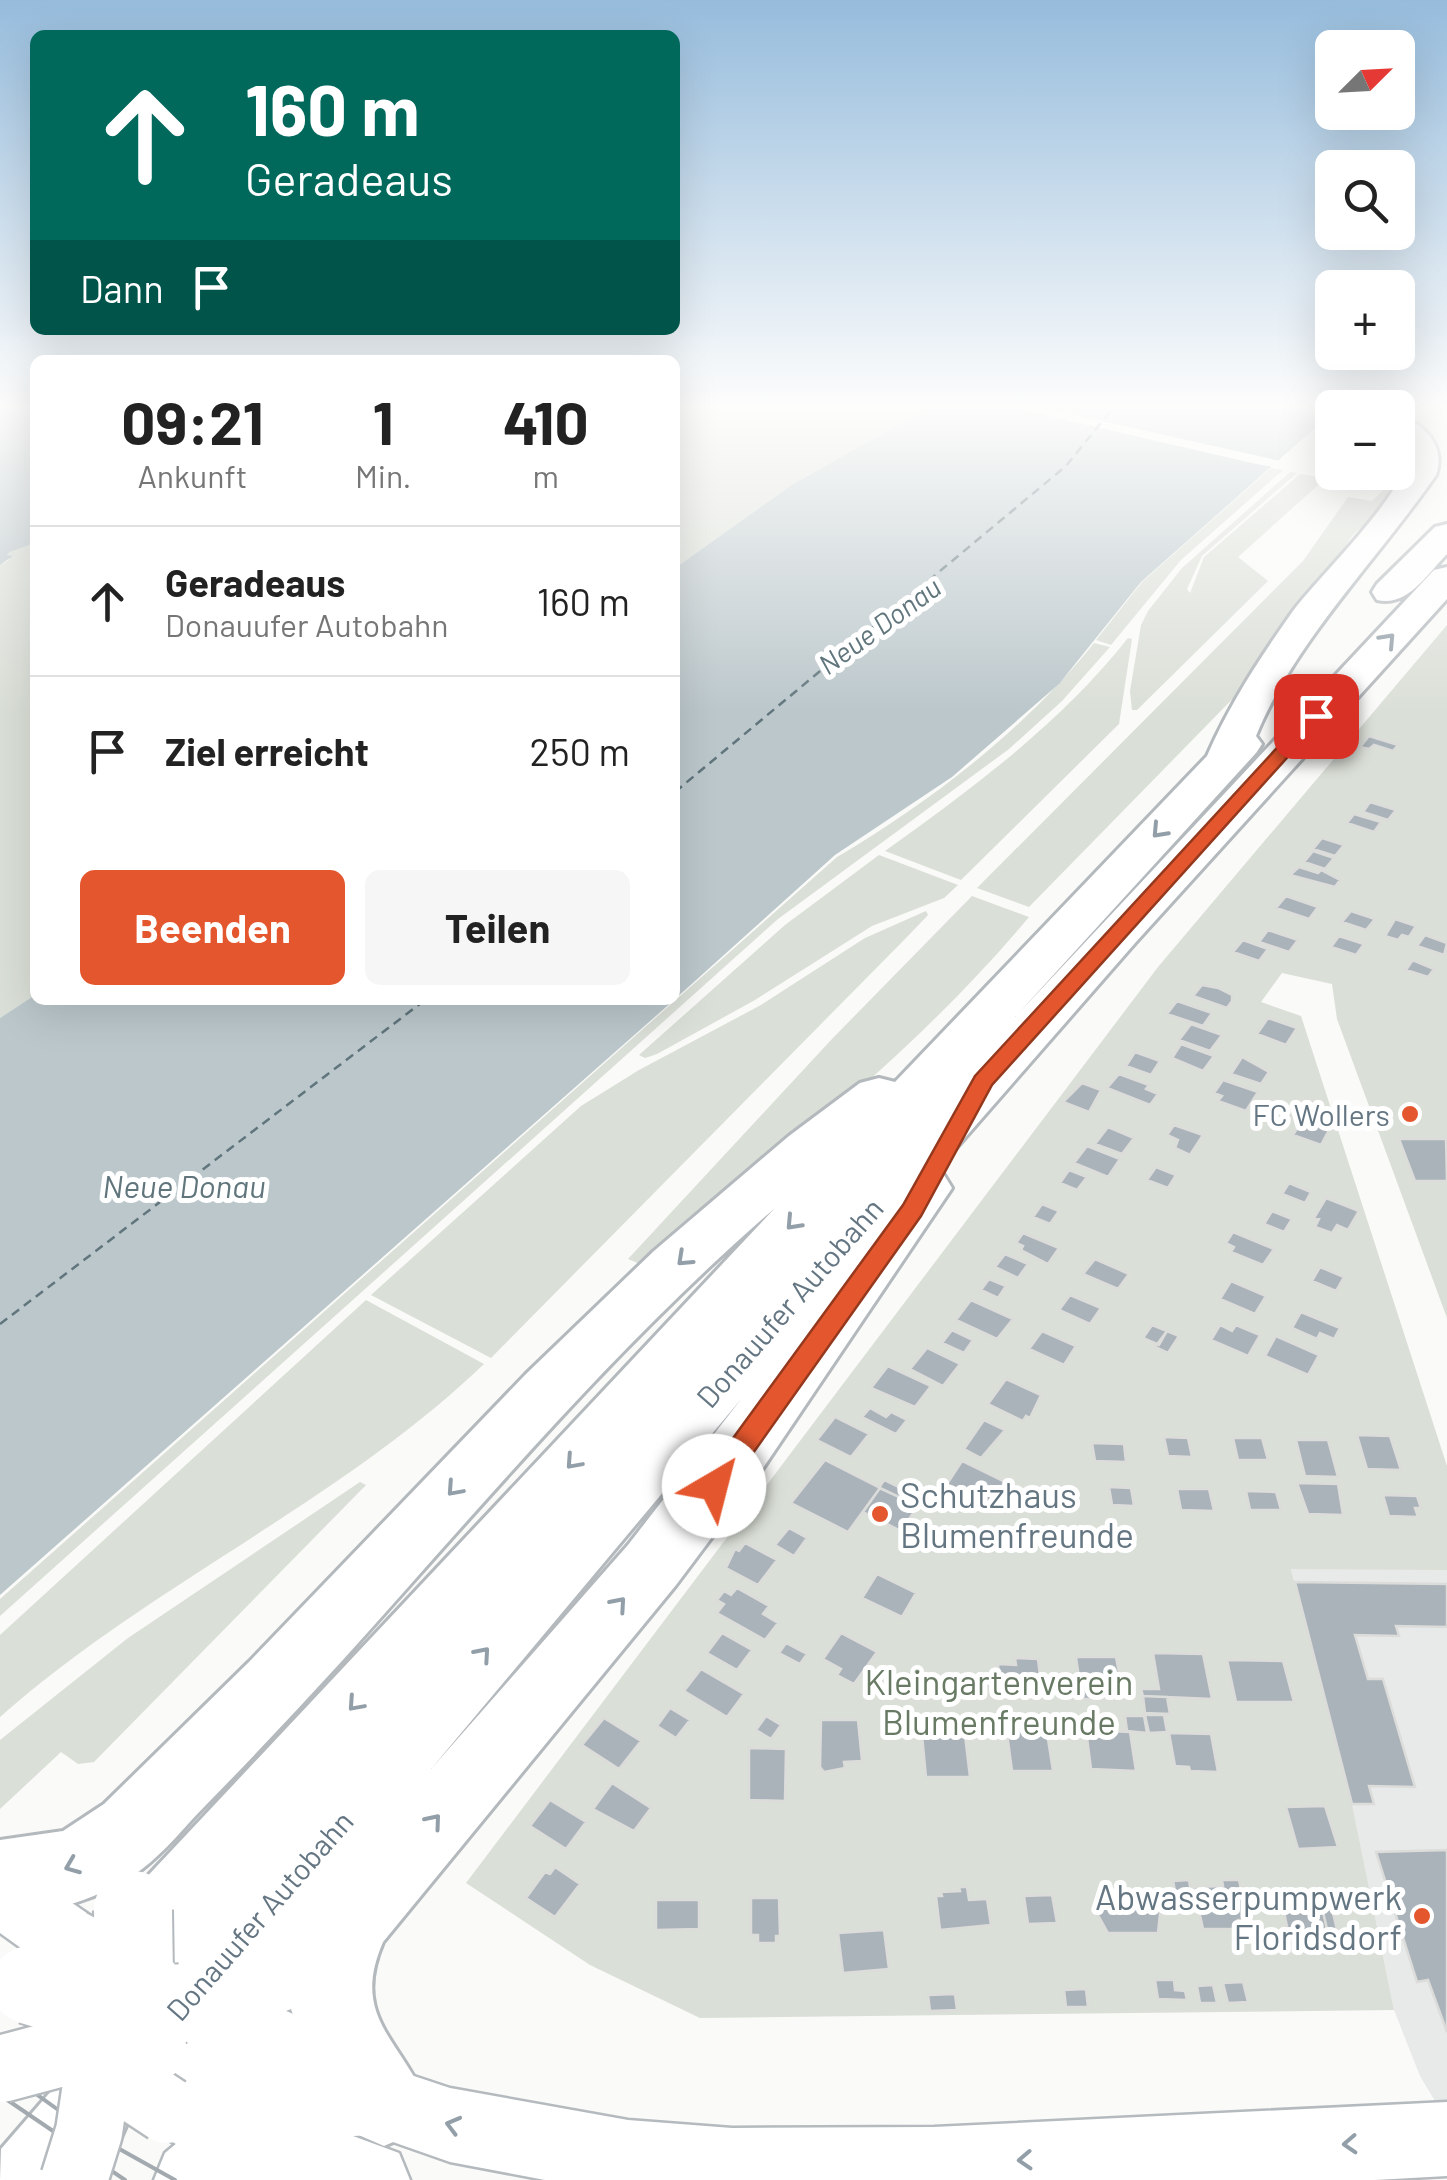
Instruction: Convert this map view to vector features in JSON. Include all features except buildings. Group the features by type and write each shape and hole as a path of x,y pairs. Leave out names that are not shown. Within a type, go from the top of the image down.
{"highway":[{"path":"1226,760 1250,702 1310,614 1405,510"},
{"name":"Donauufer Autobahn","path":"32,2180 683,1422 980,1052 1226,760 1447,534"},
{"name":"Donauufer Autobahn","path":"0,2100 646,1381 1264,771 1447,578"},
{"path":"221,2159 103,1996 53,1873 102,1852 130,1831 238,1725 492,1446 591,1346 826,1134 980,1052"},
{"path":"103,1996 312,1952 355,1914 652,1565 734,1460 912,1210 980,1052"},
{"path":"103,1996 158,1845 238,1725"},
{"path":"355,1914 332,1960 328,1982 332,2018 349,2057 384,2103"}],"main road":[{"path":"0,2069 103,1996"},
{"path":"103,1996 300,2092 384,2103 450,2125 628,2158 732,2166 934,2165 1447,2139"},
{"path":"74,2180 89,2132 103,1996"},
{"path":"221,2159 372,2180"}],"shaded area":[{"path":"1291,1568 1447,1569 1447,2121 1420,2076 1394,2010 1352,1804"}],"green space":[{"path":"680,510 757,510 680,564"},
{"path":"1224,510 1238,510 1181,560 1111,645 1096,640 1142,582"},
{"path":"1248,510 1255,510 1202,556 1187,589 1190,593 1204,557 1259,510 1291,510 1238,557 1268,581 1137,710 1132,710 1130,691 1141,625 1182,568"},
{"path":"1339,510 1380,510 1353,535 1251,680 1029,907 977,888 1303,561"},
{"path":"30,545 30,998 0,1018 0,565 9,560 10,552"},
{"name":"Kleingartenverein Blumenfreunde","path":"1447,625 1447,1318 1337,1019 1332,984 1282,973 1261,1002 1301,1016 1447,1466 1447,1570 1291,1569 1352,1804 1394,2010 700,2018 590,1965 466,1883 1158,967"},
{"path":"1128,638 1132,639 1119,724 961,880 885,851 1045,726"},
{"path":"1094,643 1110,647 1062,701 1009,749 778,919 0,1616 0,1599 670,1005 680,1005 680,996 837,857 908,812 975,761 1067,675"},
{"path":"879,855 958,885 944,898 872,926 755,1000 657,1054 645,1058 639,1055 785,925"},
{"path":"972,896 1029,917 941,1012 846,1101 645,1266 628,1259 831,1040"},
{"path":"926,911 928,915 907,937 491,1358 371,1295 581,1106 639,1070 761,1005 865,938"},
{"path":"366,1300 484,1364 428,1414 368,1459 119,1625 0,1717 0,1635"},
{"path":"360,1482 366,1485 94,1762 78,1764 61,1752 0,1809 0,1740 128,1638"}],"water":[{"path":"0,510 30,510 30,545 10,552 7,555 13,556 0,565"},
{"name":"Neue Donau","path":"757,510 1223,510 1141,582 1059,684 952,777 835,855 680,994 680,564"},
{"name":"Neue Donau","path":"30,998 30,1005 668,1005 0,1595 0,1018"}],"ferry route":[{"path":"680,788 1014,510"},
{"path":"0,1324 418,1005"}],"tram line":[{"path":"0,2068 89,2132 175,2180"},
{"path":"0,2095 125,2180"}],"place":[{"name":"FC Wollers","path":"1410,1114"},
{"name":"Schutzhaus Blumenfreunde","path":"880,1514"},
{"name":"Abwasserpumpwerk Floridsdorf","path":"1422,1916"}],"route":[{"path":"714,1486 912,1210 983,1081 1316,716"}]}
